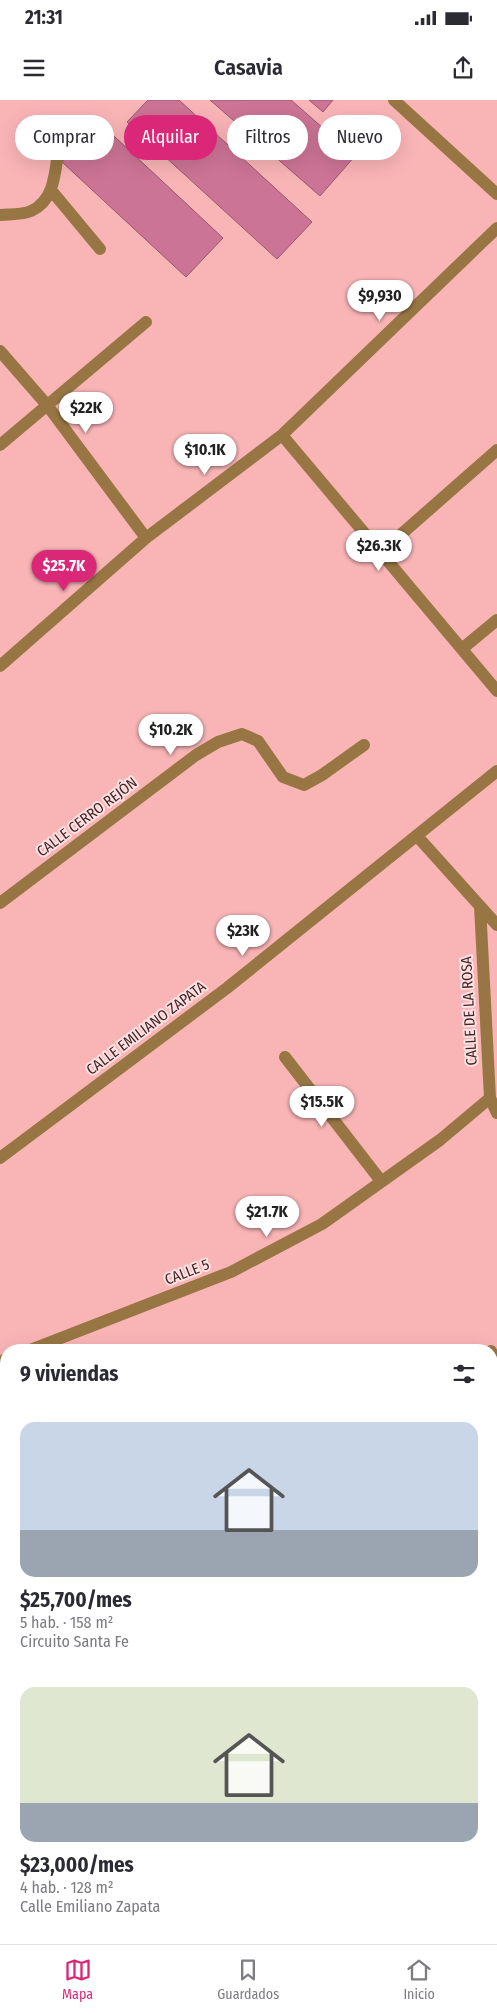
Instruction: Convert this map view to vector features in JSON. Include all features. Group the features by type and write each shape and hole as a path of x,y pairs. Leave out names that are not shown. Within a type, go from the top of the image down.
{"street":[{"path":"394,100 497,194"},
{"path":"0,215 30,212 43,203 51,190 56,160"},
{"path":"51,190 100,249"},
{"path":"0,666 146,538 282,436 497,228"},
{"path":"0,445 146,322"},
{"path":"0,351 47,405 146,538"},
{"path":"282,436 463,648 497,691"},
{"path":"381,552 497,450"},
{"path":"463,648 497,620"},
{"name":"CALLE CERRO REJÓN","path":"1,899 196,755 218,742 242,734 258,741 283,777 304,785 322,775 364,745"},
{"name":"CALLE EMILIANO ZAPATA","path":"0,1158 227,988 497,771"},
{"path":"417,836 497,925"},
{"name":"CALLE DE LA ROSA","path":"480,906 490,1098 497,1113"},
{"path":"285,1057 381,1181"},
{"name":"CALLE 5","path":"45,1344 231,1272 322,1224 440,1140 490,1098"}],"building":[{"path":"148,100 179,100 195,115 134,115"},
{"path":"210,100 291,100 318,124 318,160 352,160 320,196 279,160 308,160 308,115 227,115"},
{"path":"309,100 333,100 323,112"},
{"path":"217,135 227,144 227,160 244,160 312,222 277,259 169,160 217,160"},
{"path":"114,136 124,145 124,160 140,160 223,238 186,277 62,162 64,160 114,160"}]}
